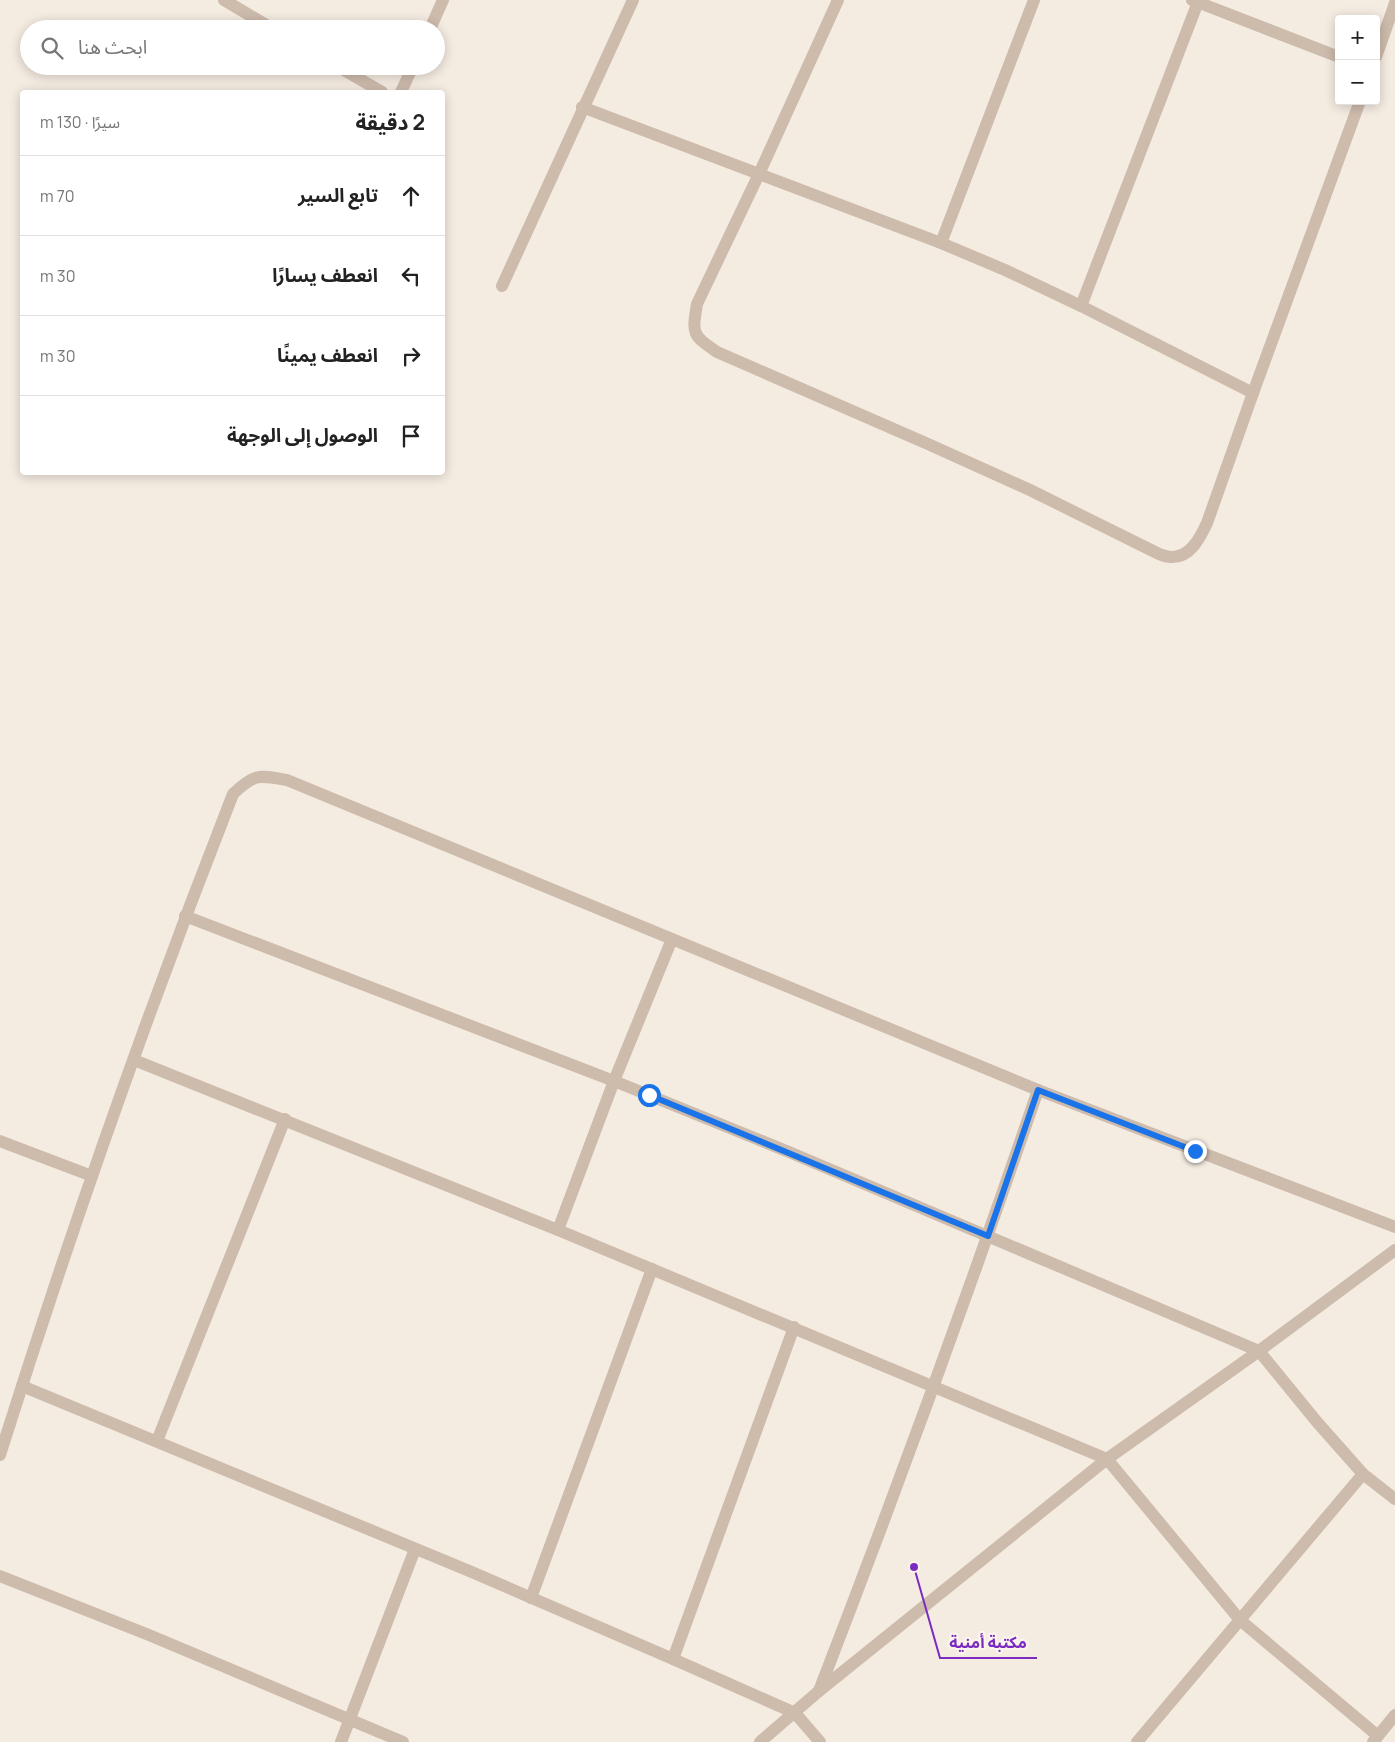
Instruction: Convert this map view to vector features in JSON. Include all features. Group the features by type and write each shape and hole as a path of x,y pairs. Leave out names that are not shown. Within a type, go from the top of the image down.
{"street":[{"path":"224,0 258,20"},
{"path":"434,20 443,0"},
{"path":"502,286 582,107 633,0"},
{"path":"838,0 759,174 697,304 693,328 699,339 717,352 1030,490 1155,552 1171,557 1188,552 1208,523 1253,393 1359,105"},
{"path":"942,243 1034,0"},
{"path":"1081,306 1195,1 1335,55"},
{"path":"1380,46 1395,3"},
{"path":"353,75 379,90"},
{"path":"403,90 409,75"},
{"path":"582,107 942,243 1081,306 1253,393"},
{"path":"0,1454 92,1176 185,916 233,794 246,781 263,775 287,780 1038,1090 1395,1227"},
{"path":"185,916 614,1081 1259,1351 1317,1422 1363,1474 1395,1499"},
{"path":"558,1230 614,1081 672,939"},
{"path":"134,1060 558,1230 1107,1459 1240,1620 1376,1739 1395,1715"},
{"path":"819,1691 874,1550 988,1236 1038,1090"},
{"path":"157,1441 285,1119"},
{"path":"0,1141 92,1176"},
{"path":"760,1742 819,1691 1107,1459 1259,1351 1395,1250"},
{"path":"531,1598 652,1269"},
{"path":"672,1659 794,1327"},
{"path":"22,1386 531,1598 794,1713 820,1742"},
{"path":"1137,1742 1363,1474"},
{"path":"341,1742 415,1549"},
{"path":"0,1576 403,1742"}],"place":[{"name":"مكتبة أمنية","path":"914,1567"}],"route":[{"path":"649,1095 988,1236 1038,1090 1195,1151"}]}
